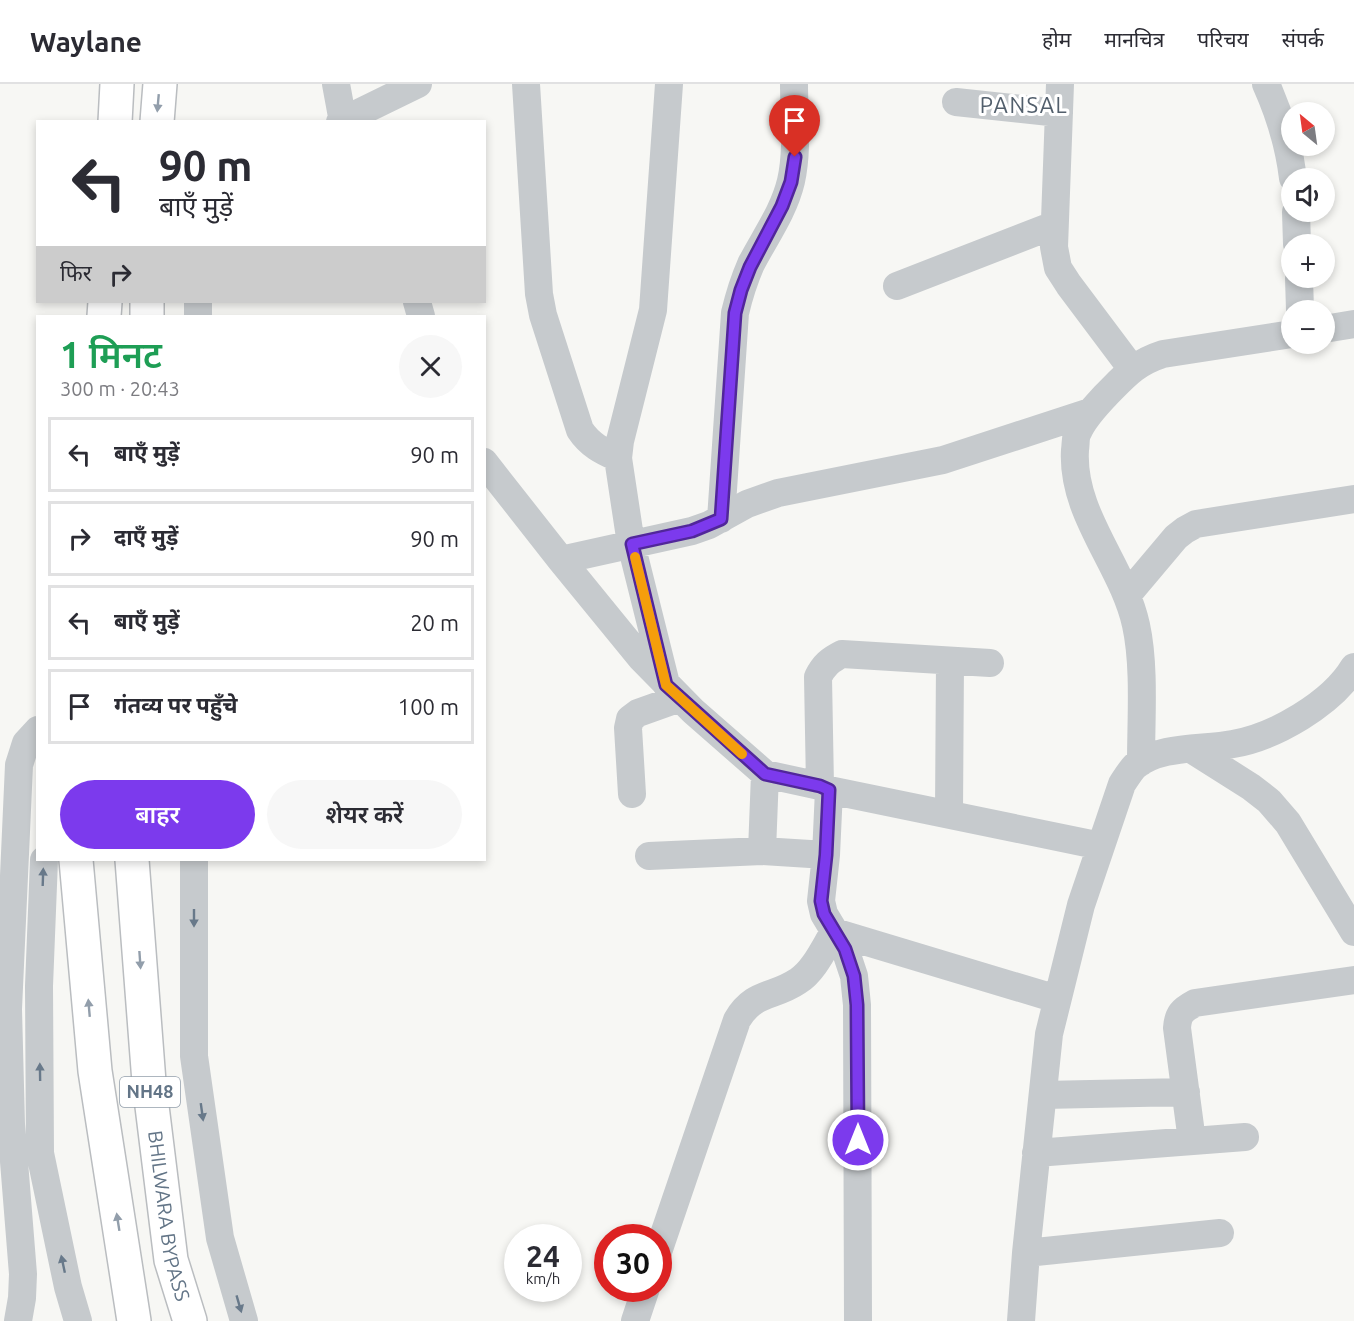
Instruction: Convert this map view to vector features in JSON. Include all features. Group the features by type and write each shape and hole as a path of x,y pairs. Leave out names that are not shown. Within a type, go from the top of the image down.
{"highway":[{"path":"115,120 117,84"},
{"path":"157,120 160,84"},
{"name":"NH48","path":"76,861 95,1071 134,1321"},
{"name":"BHILWARA BYPASS","path":"132,861 149,1082 166,1225 171,1260 190,1321"}],"street":[{"path":"336,84 342,120"},
{"path":"344,120 418,84"},
{"path":"526,84 537,272 543,315 580,430 588,441 600,450 618,458"},
{"path":"669,84 653,310 620,441 618,458 632,544 673,691"},
{"path":"721,519 735,313 750,267 782,206 791,182 795,157 794,84"},
{"path":"1060,84 1054,225 1054,247 1059,268 1069,285 1132,369"},
{"path":"1266,84 1280,114 1292,168"},
{"path":"956,102 1059,113"},
{"path":"897,286 1054,225"},
{"path":"1335,327 1354,324"},
{"path":"1142,762 1140,651 1136,625 1128,594 1077,486 1076,434 1090,412 1132,369 1145,359 1163,354 1281,336"},
{"path":"561,560 692,531 721,519 747,504 778,493 943,460 1090,412"},
{"path":"486,465 618,632 673,691 765,774 1101,846"},
{"path":"1128,594 1176,537 1196,524 1354,499"},
{"path":"858,1321 857,1005 854,976 845,949 824,914 821,901 826,855 818,677 823,666 842,654 990,663"},
{"path":"949,813 950,661"},
{"path":"1021,1321 1049,1034 1081,905 1122,784 1134,767 1159,754 1234,744 1275,732 1314,708 1349,676 1354,668"},
{"path":"632,794 628,728 630,719 673,691"},
{"path":"18,1321 23,1274 4,1037 8,1009 19,765 26,743 36,732"},
{"path":"1191,749 1269,801 1288,823 1354,932"},
{"path":"762,851 765,774"},
{"path":"649,856 762,851 826,855"},
{"path":"44,861 39,986 40,1153 68,1287 78,1321"},
{"path":"194,861 194,1056 220,1238 244,1321"},
{"path":"834,932 1057,999"},
{"path":"668,1224 737,1020 744,1009 756,999 798,982 806,975 834,932"},
{"path":"1192,1141 1177,1028 1178,1018 1183,1009 1195,1004 1354,980"},
{"path":"1043,1095 1186,1092"},
{"path":"1036,1153 1245,1137"},
{"path":"1026,1253 1220,1233"},
{"path":"635,1321 641,1302"}],"slow traffic":[{"path":"635,557 666,685 742,754"}],"district":[{"name":"PANSAL","path":"1024,105"}],"route":[{"path":"795,157 791,182 782,206 750,267 735,313 721,519 692,531 632,544 666,685 765,774 829,790 821,901 824,914 845,949 854,976 857,1005 858,1140"}]}
